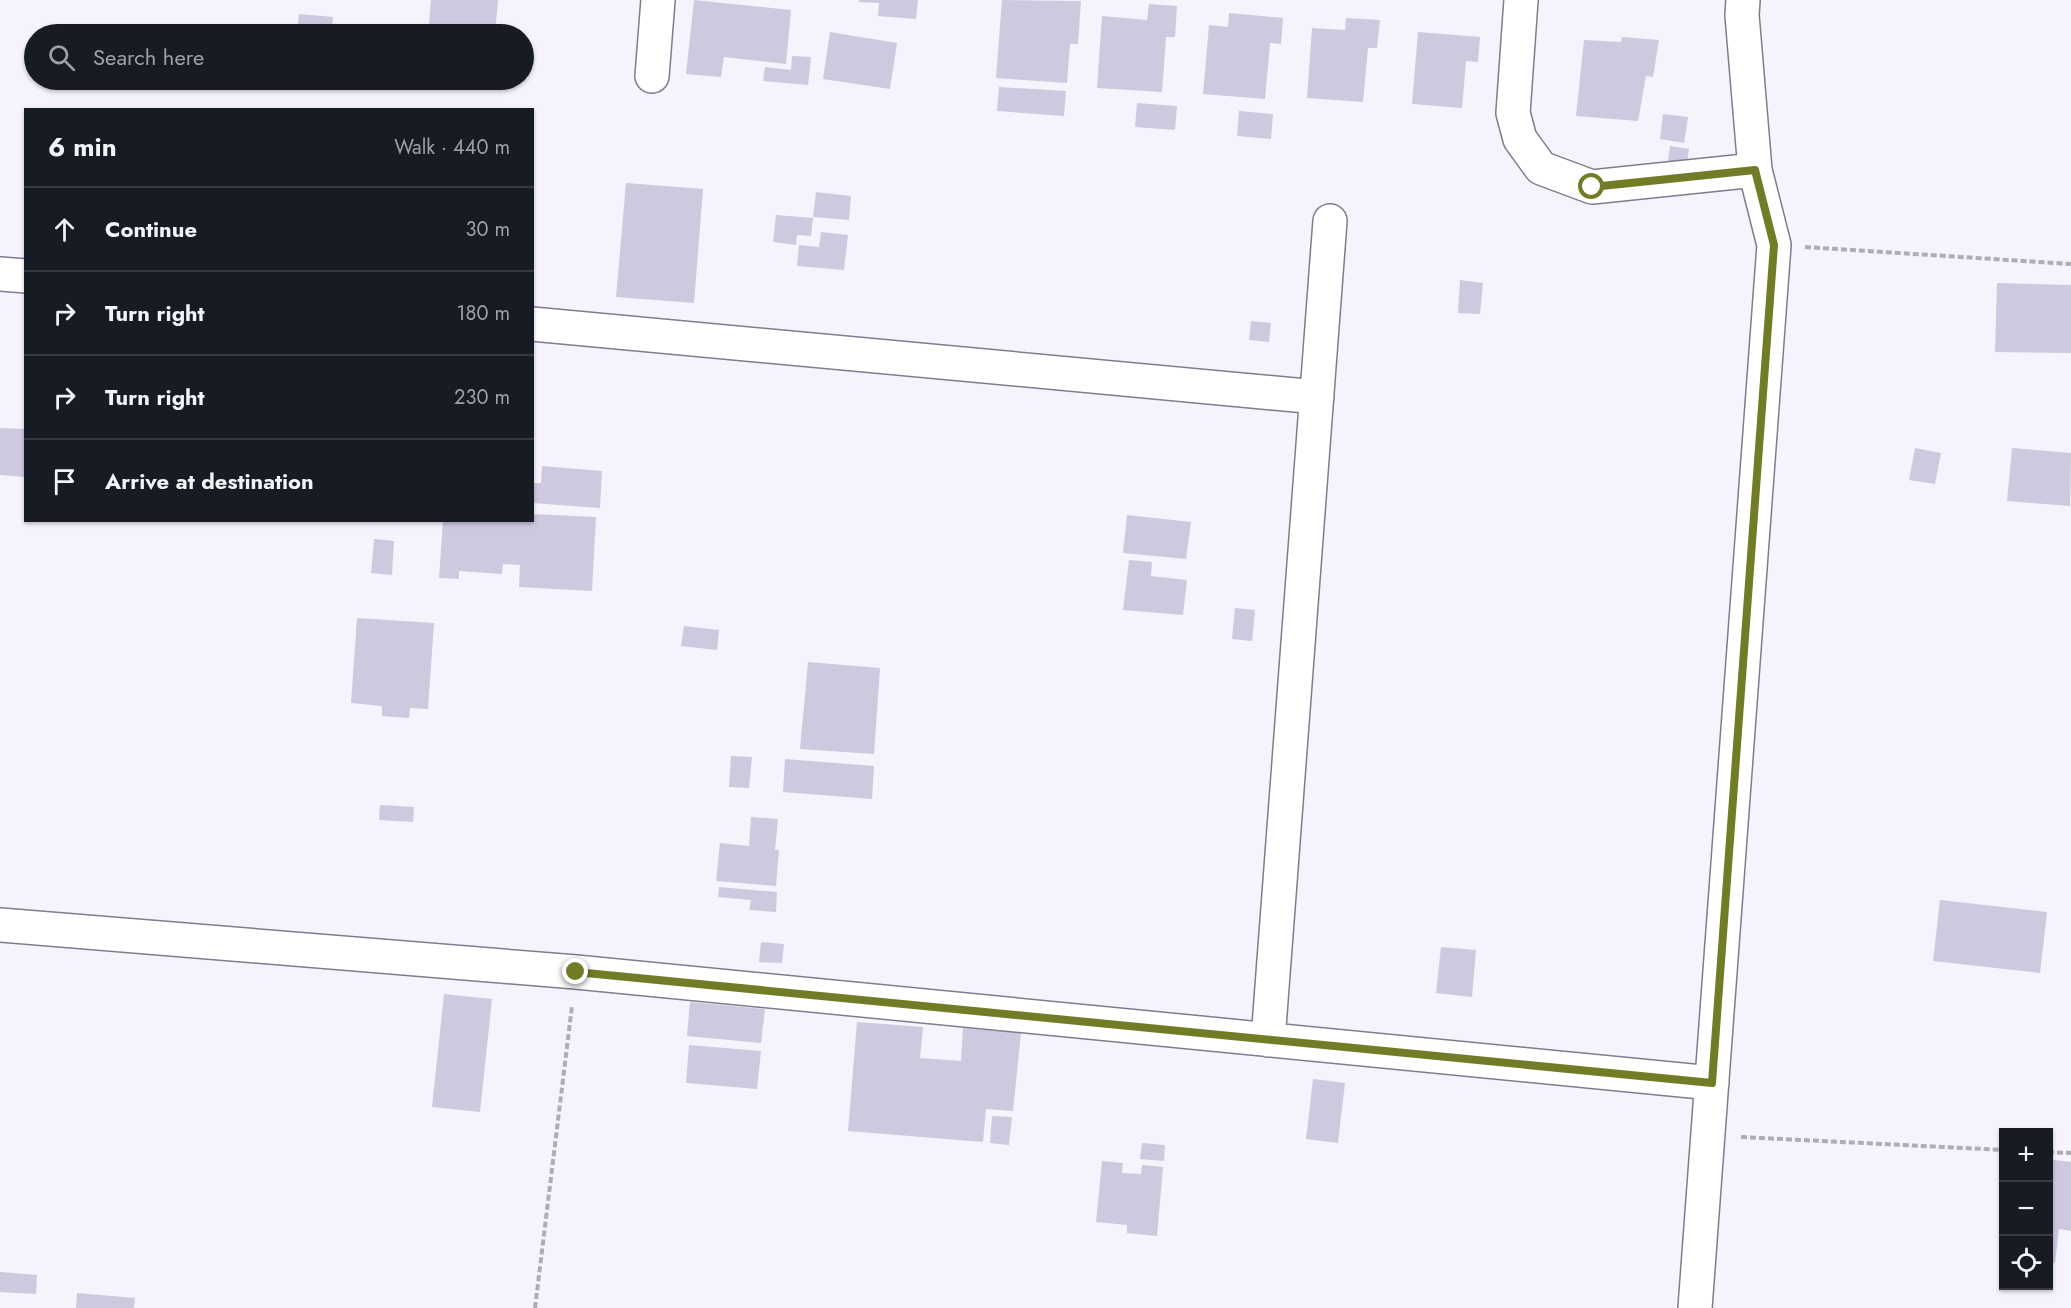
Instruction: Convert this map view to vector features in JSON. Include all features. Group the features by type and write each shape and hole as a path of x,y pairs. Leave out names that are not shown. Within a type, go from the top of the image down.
{"street":[{"path":"652,76 658,0"},
{"path":"1521,0 1513,113 1520,139 1541,168 1592,187 1755,170"},
{"path":"1695,1308 1774,245 1755,170 1742,15 1743,0"},
{"path":"1268,1040 1330,221"},
{"path":"0,274 24,276"},
{"path":"534,324 1317,397"},
{"path":"0,925 576,972 1712,1083"}],"path":[{"path":"1774,245 2071,264"},
{"path":"536,1308 576,972"},
{"path":"1708,1136 1999,1150"},
{"path":"2053,1152 2071,1153"}],"building":[{"path":"431,0 498,0 496,24 429,24"},
{"path":"694,0 791,10 786,64 724,57 721,77 686,74"},
{"path":"859,0 918,0 916,19 878,16 879,3 859,2"},
{"path":"1002,0 1081,1 1078,44 1070,44 1067,83 996,78"},
{"path":"1149,4 1177,6 1175,37 1166,37 1162,92 1097,88 1102,16 1147,20"},
{"path":"1229,13 1283,18 1281,44 1270,43 1265,99 1203,94 1209,25 1228,27"},
{"path":"299,14 333,17 332,24 298,24"},
{"path":"1346,18 1380,20 1377,48 1368,48 1363,102 1307,98 1312,28 1345,30"},
{"path":"830,32 897,43 890,89 823,79"},
{"path":"1418,32 1480,37 1478,62 1466,61 1462,108 1412,104"},
{"path":"1622,37 1659,40 1653,77 1646,76 1638,121 1576,116 1584,40 1621,42"},
{"path":"792,56 811,57 808,85 763,81 765,67 791,70"},
{"path":"999,87 1066,91 1064,116 997,111"},
{"path":"1137,103 1177,106 1175,130 1135,127"},
{"path":"1239,111 1273,114 1271,139 1237,136"},
{"path":"1663,114 1688,117 1684,143 1660,139"},
{"path":"1670,146 1689,149 1687,164 1668,161"},
{"path":"626,183 703,189 694,303 616,297"},
{"path":"816,192 851,196 849,220 813,217"},
{"path":"776,215 813,218 811,236 797,235 796,245 773,242"},
{"path":"821,232 848,235 844,270 797,266 799,245 819,247"},
{"path":"1460,280 1483,283 1480,314 1458,313"},
{"path":"1997,283 2071,285 2071,353 1995,352"},
{"path":"1251,321 1271,323 1269,342 1249,340"},
{"path":"0,428 24,429 24,477 0,475"},
{"path":"1915,448 1941,453 1935,484 1909,480"},
{"path":"2012,448 2071,453 2070,506 2007,501"},
{"path":"542,466 602,471 600,508 534,503 534,483 541,483"},
{"path":"534,514 596,517 592,591 519,587 520,565 503,564 502,574 459,571 459,579 439,578 443,522 534,522"},
{"path":"1127,515 1191,522 1186,559 1123,553"},
{"path":"374,539 394,541 392,575 371,573"},
{"path":"1129,560 1152,562 1151,576 1187,580 1183,615 1123,610"},
{"path":"1235,608 1255,610 1252,641 1232,639"},
{"path":"357,618 434,623 428,709 410,708 409,718 382,716 382,706 351,703"},
{"path":"684,626 719,630 717,650 681,646"},
{"path":"808,662 880,668 874,754 800,749"},
{"path":"731,756 752,757 749,788 729,787"},
{"path":"785,759 874,766 872,799 783,792"},
{"path":"380,805 414,807 413,822 379,820"},
{"path":"751,817 778,819 775,850 779,850 776,886 716,881 720,843 749,846"},
{"path":"719,887 777,892 776,912 749,910 751,900 718,897"},
{"path":"1940,900 2047,912 2040,973 1933,961"},
{"path":"761,942 784,944 782,963 759,962"},
{"path":"1441,947 1476,950 1472,997 1436,993"},
{"path":"444,994 492,999 480,1112 432,1107"},
{"path":"690,1002 765,1009 761,1043 687,1036"},
{"path":"857,1022 923,1027 920,1058 961,1061 963,1028 1021,1033 1013,1111 986,1109 983,1142 848,1131"},
{"path":"689,1045 761,1051 757,1089 686,1083"},
{"path":"1313,1079 1345,1083 1338,1143 1306,1139"},
{"path":"992,1116 1012,1117 1009,1145 990,1143"},
{"path":"1142,1143 1165,1145 1164,1161 1140,1159"},
{"path":"2053,1160 2071,1162 2071,1231 2059,1229 2055,1263 2053,1263"},
{"path":"1102,1161 1123,1163 1122,1173 1141,1174 1142,1165 1163,1167 1157,1236 1127,1233 1127,1225 1096,1222"},
{"path":"0,1272 37,1275 36,1294 0,1292"},
{"path":"77,1293 135,1298 134,1308 76,1308"}],"route":[{"path":"576,972 1712,1083 1774,245 1755,170 1592,187"}]}
